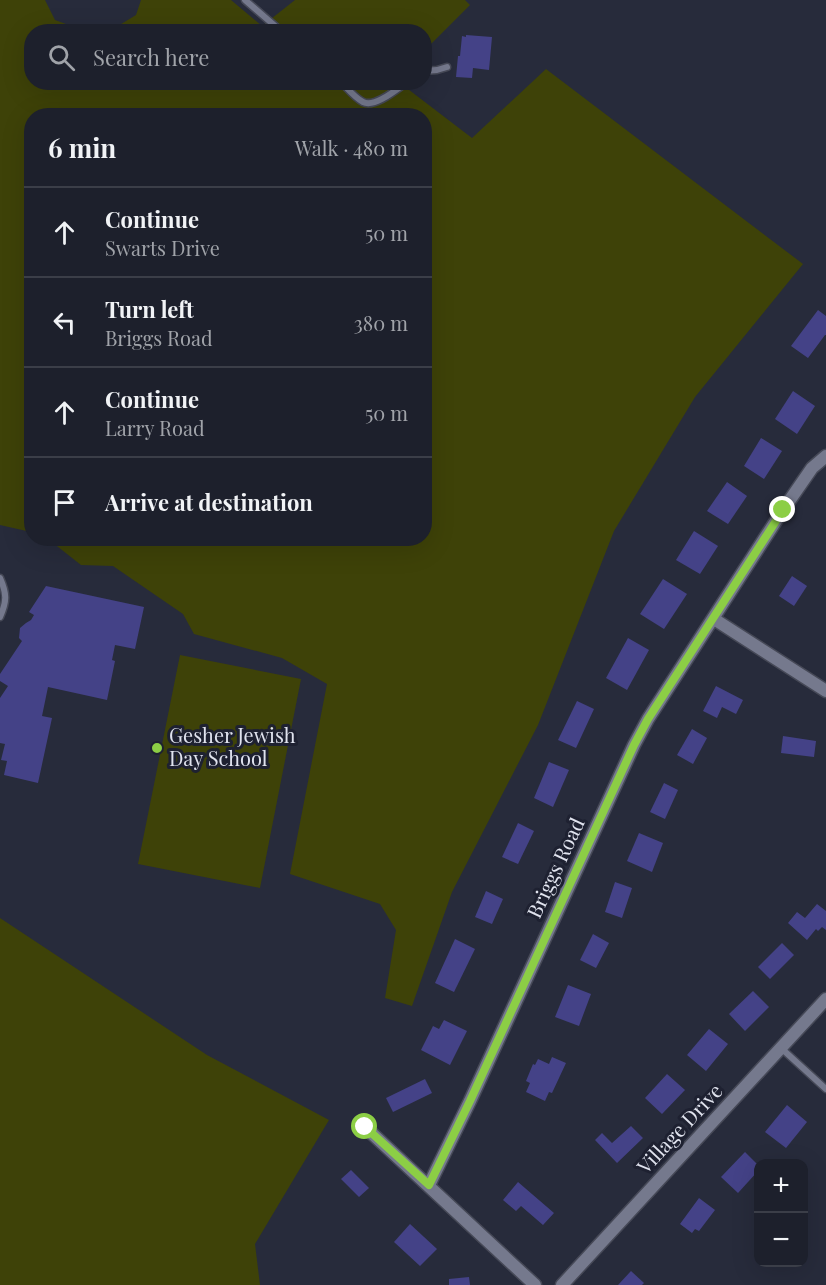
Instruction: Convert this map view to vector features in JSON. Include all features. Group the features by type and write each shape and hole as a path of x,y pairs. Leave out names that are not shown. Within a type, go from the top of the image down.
{"street":[{"name":"Briggs Road","path":"429,1185 648,719 812,468 826,456"},
{"path":"714,619 826,691"},
{"name":"Village Drive","path":"562,1285 826,999"},
{"path":"365,1127 535,1285"}],"lane":[{"path":"245,0 273,24"},
{"path":"432,70 447,67"},
{"path":"350,90 363,102 371,104 395,90"},
{"path":"0,578 5,590 6,604 0,617"},
{"path":"781,1048 826,1089"}],"green space":[{"path":"0,0 45,0 55,20 66,24 24,24 24,90 409,90 472,138 546,69 803,264 695,397 614,531 538,725 452,892 412,1006 385,998 396,930 380,904 290,874 327,684 282,658 194,634 183,614 113,566 81,565 57,546 432,546 432,108 24,108 24,530 0,525"},
{"path":"141,0 231,0 260,24 121,24 136,15"},
{"path":"295,0 465,0 470,5 432,43 432,24 265,24"},
{"path":"180,655 301,679 260,888 138,864"},
{"path":"0,918 207,1055 329,1120 255,1244 260,1285 0,1285"}],"building":[{"path":"466,35 492,37 489,70 473,68 472,78 456,77 462,36 466,37"},
{"path":"818,310 826,316 826,335 808,358 791,346"},
{"path":"793,391 815,406 797,434 775,419"},
{"path":"761,438 782,451 764,479 744,466"},
{"path":"727,482 747,496 728,524 707,511"},
{"path":"694,531 718,546 700,574 676,560"},
{"path":"792,576 807,586 794,606 779,596"},
{"path":"663,579 687,594 664,629 640,614"},
{"path":"46,586 144,607 135,649 115,645 112,660 115,661 107,700 48,687 42,716 52,718 38,783 4,775 7,761 1,760 5,744 0,743 0,698 8,686 0,681 0,674 22,641 19,638 20,628 31,620 34,615 29,612"},
{"path":"628,638 649,650 627,690 606,678"},
{"path":"716,686 743,700 736,714 722,707 717,718 703,711"},
{"path":"577,701 594,709 576,748 558,740"},
{"path":"692,729 707,738 693,764 677,755"},
{"path":"783,736 816,741 814,757 781,753"},
{"path":"549,762 569,770 553,807 534,798"},
{"path":"664,783 678,790 665,819 650,812"},
{"path":"518,823 534,831 518,864 502,857"},
{"path":"639,833 663,843 652,872 627,861"},
{"path":"615,882 632,888 622,918 605,912"},
{"path":"486,891 503,899 492,924 475,917"},
{"path":"817,904 826,911 826,930 822,927 818,931 816,929 807,940 788,923 797,912 805,918"},
{"path":"593,934 609,943 596,968 580,960"},
{"path":"455,939 475,949 454,992 435,983"},
{"path":"782,943 794,955 770,979 758,967"},
{"path":"568,985 591,994 579,1026 555,1017"},
{"path":"753,991 769,1007 745,1031 729,1014"},
{"path":"444,1020 467,1031 450,1065 421,1050 433,1026 439,1029"},
{"path":"709,1029 728,1044 706,1071 687,1055"},
{"path":"552,1057 566,1063 552,1093 549,1092 545,1101 526,1092 530,1083 526,1081 533,1064 535,1065 538,1059 549,1064"},
{"path":"667,1074 685,1090 662,1114 645,1098"},
{"path":"425,1079 432,1093 393,1112 386,1098"},
{"path":"787,1105 807,1122 786,1148 765,1132"},
{"path":"631,1126 643,1138 617,1163 595,1140 602,1133 612,1143"},
{"path":"745,1152 754,1161 754,1175 738,1193 721,1177"},
{"path":"351,1170 369,1188 359,1197 341,1179"},
{"path":"518,1182 554,1213 543,1225 521,1206 516,1211 503,1200"},
{"path":"699,1198 715,1210 699,1231 695,1229 692,1233 680,1224"},
{"path":"410,1224 437,1249 420,1266 394,1242"},
{"path":"631,1271 644,1283 642,1285 618,1285"},
{"path":"469,1277 470,1285 449,1285 449,1279"}],"place":[{"name":"Gesher Jewish Day School","path":"157,748"}],"route":[{"path":"365,1127 429,1185 634,745 648,719 783,510"}]}
